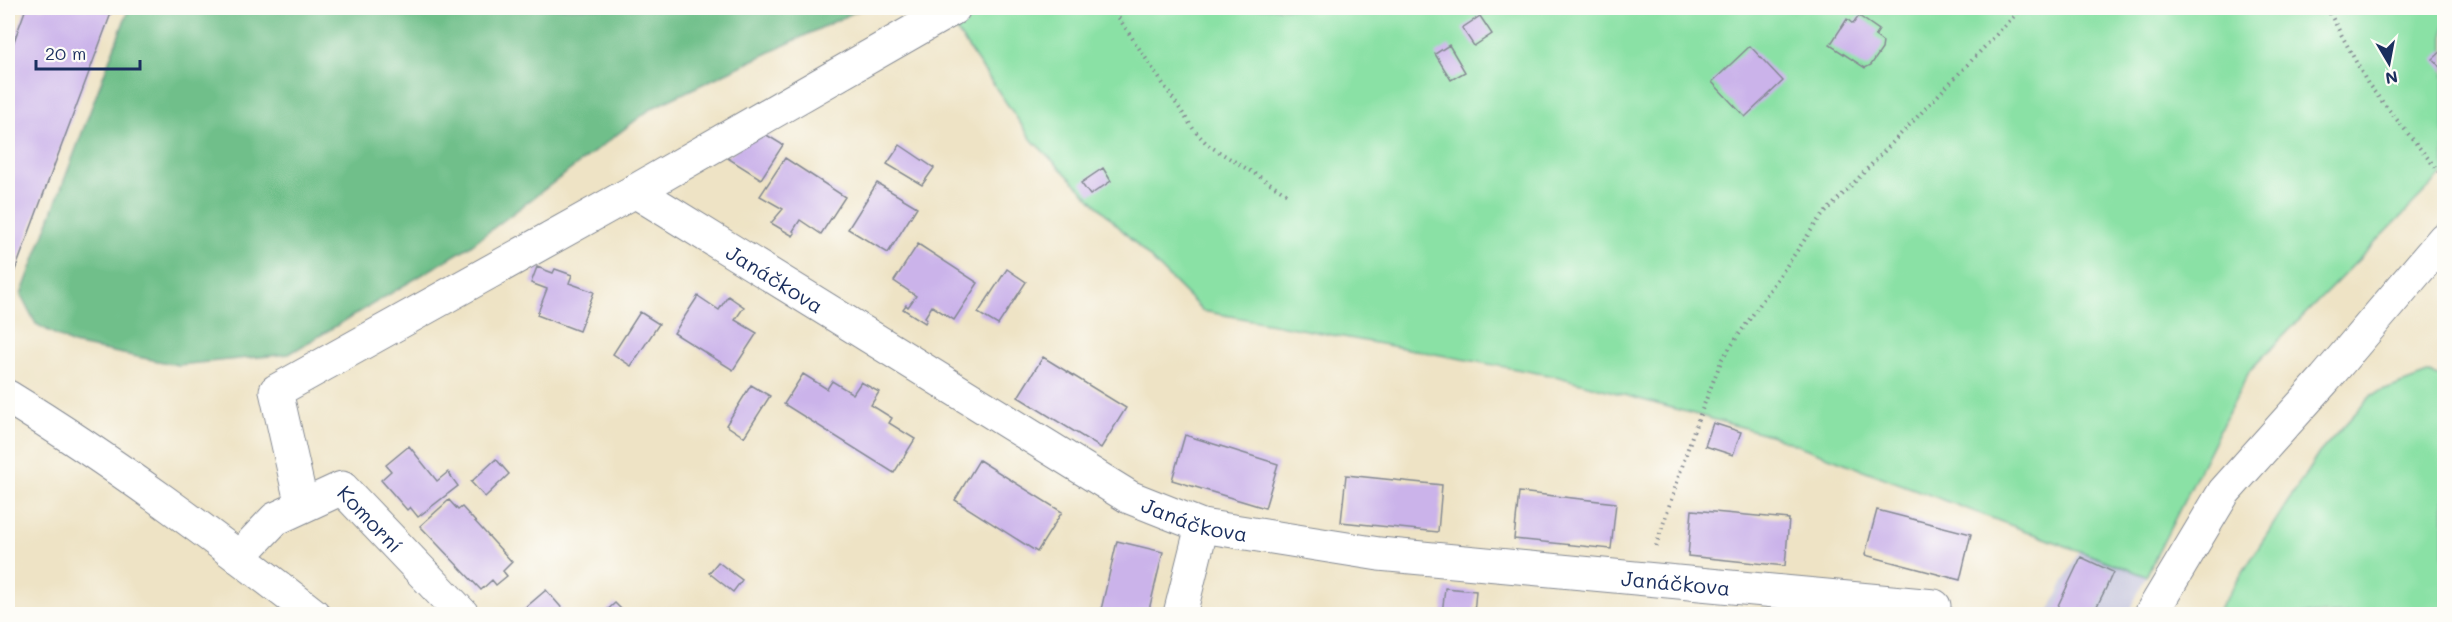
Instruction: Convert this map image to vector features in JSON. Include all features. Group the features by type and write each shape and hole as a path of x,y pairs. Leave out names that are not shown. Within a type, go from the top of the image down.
{"street":[{"path":"302,506 276,391 954,8"},
{"name":"Janáčkova","path":"635,190 1129,497 1202,526 1379,554 1644,580 1839,605 1934,606"},
{"path":"2151,615 2224,492 2445,239"},
{"path":"8,397 106,460 239,557 313,615"},
{"name":"Komorní","path":"239,557 275,519 342,488 462,615"},
{"path":"1180,615 1202,526"}],"path":[{"path":"1113,8 1194,130 1209,145 1289,195"},
{"path":"1644,580 1677,488 1694,430 1722,359 1819,219 2022,8"},
{"path":"2327,8 2368,84 2445,178"}],"shaded area":[{"path":"2079,551 2146,576 2128,614 2048,614"}],"green space":[{"path":"129,8 863,8 652,108 467,248 289,354 178,365 73,344 36,324 21,295"},
{"path":"981,8 2444,8 2444,173 2250,370 2146,576 1770,435 1559,377 1203,311 1032,140 951,23"},
{"path":"2430,373 2444,378 2444,614 2216,614 2319,453 2372,395"}],"building":[{"path":"26,8 113,8 8,289 8,58"},
{"path":"1480,16 1492,34 1474,46 1462,28"},
{"path":"1859,16 1879,30 1875,36 1883,42 1882,49 1871,65 1865,68 1830,45 1847,19 1853,24"},
{"path":"1449,45 1465,72 1451,80 1435,54"},
{"path":"1750,46 1783,81 1745,117 1712,82"},
{"path":"2444,49 2444,72 2433,59"},
{"path":"760,131 783,145 761,179 726,157"},
{"path":"900,145 934,168 922,185 887,164"},
{"path":"785,158 845,197 821,234 800,220 793,231 795,233 793,236 771,223 783,209 760,196"},
{"path":"1103,168 1111,181 1090,195 1081,183"},
{"path":"877,183 917,207 888,253 848,229"},
{"path":"918,244 978,283 954,320 932,306 925,317 927,319 925,323 903,309 906,305 908,307 916,296 894,281"},
{"path":"537,267 553,273 555,269 572,275 569,283 594,292 579,331 537,315 547,289 531,283"},
{"path":"1007,269 1026,282 998,325 978,313"},
{"path":"698,296 719,310 728,296 744,307 735,320 757,333 733,370 674,333"},
{"path":"640,312 659,324 631,366 613,354"},
{"path":"1043,357 1126,408 1101,448 1018,397"},
{"path":"803,374 827,389 832,381 853,394 861,382 879,392 871,405 892,418 889,423 915,439 894,473 784,404"},
{"path":"751,385 770,396 744,437 726,425"},
{"path":"1713,423 1741,432 1733,455 1705,446"},
{"path":"1185,435 1278,464 1265,508 1172,480"},
{"path":"409,446 437,481 448,472 458,486 418,517 410,507 407,510 381,480 391,471 386,465"},
{"path":"496,459 509,474 485,497 471,482"},
{"path":"979,460 1062,512 1037,552 955,500"},
{"path":"1346,475 1442,485 1438,532 1341,522"},
{"path":"1519,492 1616,503 1611,549 1514,539"},
{"path":"449,500 458,510 462,507 512,562 503,571 507,576 496,585 492,580 481,590 420,526"},
{"path":"1692,510 1789,519 1785,566 1688,556"},
{"path":"1877,510 1971,534 1960,580 1865,555"},
{"path":"1117,541 1163,552 1148,614 1100,614"},
{"path":"2081,557 2113,572 2106,588 2093,614 2054,614"},
{"path":"718,562 742,580 733,592 709,573"},
{"path":"1445,588 1476,591 1474,614 1442,614"},
{"path":"546,590 567,614 518,614"},
{"path":"615,603 626,614 603,614"}]}
